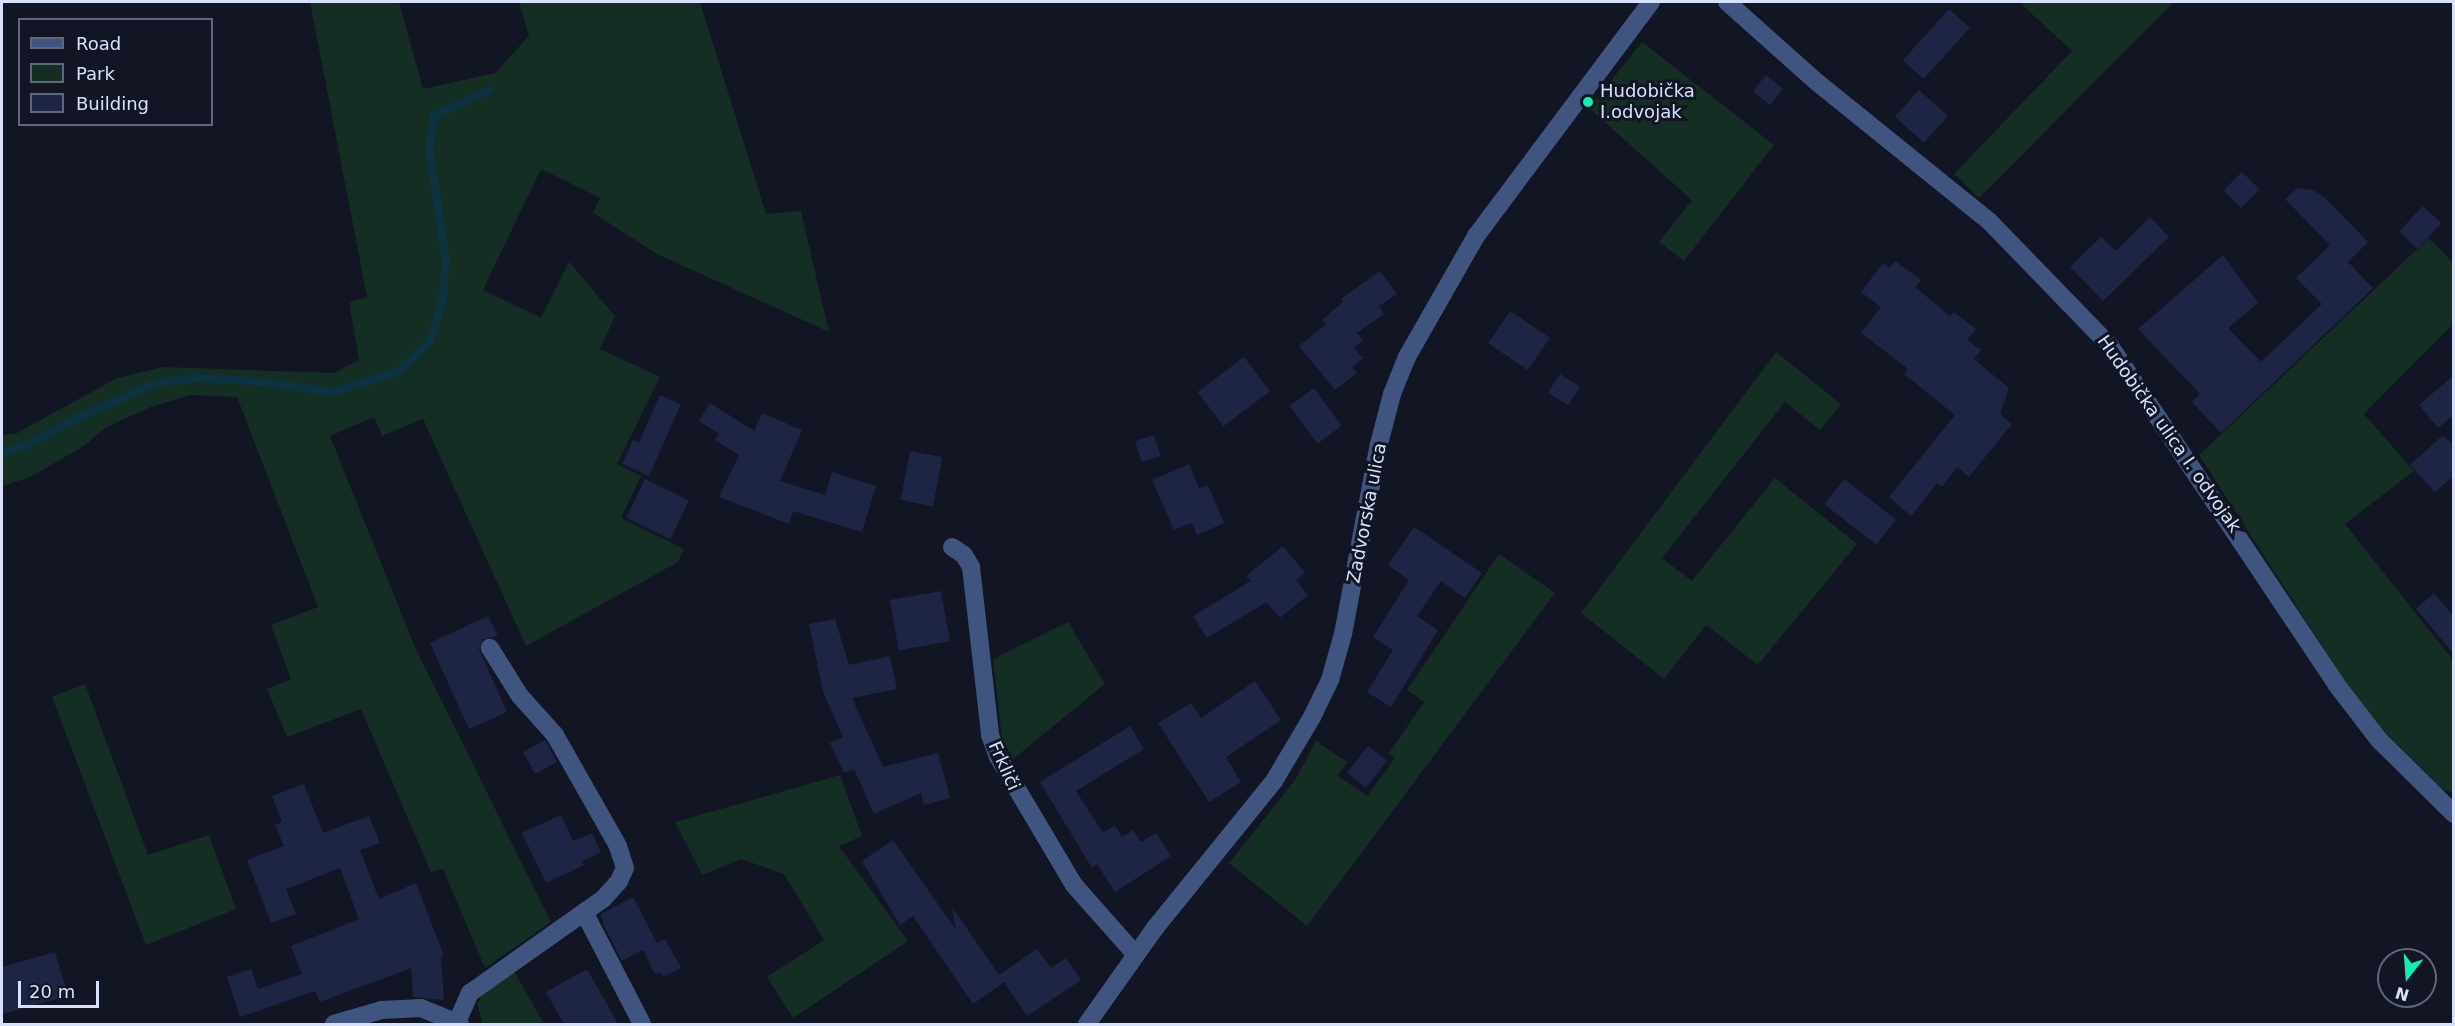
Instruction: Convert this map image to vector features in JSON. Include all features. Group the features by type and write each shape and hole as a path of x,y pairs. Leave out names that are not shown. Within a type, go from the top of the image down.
{"street":[{"name":"Zadvorska ulica","path":"1087,1024 1135,954 1274,781 1330,680 1343,634 1392,394 1439,297 1476,236 1651,2"},
{"name":"Hudobička ulica I. odvojak","path":"1727,2 1818,83 1989,221 2046,275 2110,346 2336,684 2379,740 2454,814"},
{"name":"Frkliči","path":"952,547 964,555 971,567 990,735 998,757 1074,885 1135,954"},
{"path":"334,1024 382,1010 421,1008 459,1023 470,993 585,912 619,881 625,868 618,846 555,735 520,696 490,648"},
{"path":"585,912 642,1024"}],"green space":[{"path":"310,2 399,2 423,89 495,73 529,36 519,2 700,2 766,214 801,211 829,332 657,254 593,213 600,198 541,169 483,290 541,318 569,262 615,316 600,349 660,377 617,464 641,476 621,518 684,549 678,562 526,646 423,419 382,436 374,417 330,436 414,645 551,922 485,968 443,869 431,872 361,709 287,737 267,689 291,679 271,625 318,607 237,397 190,395 148,408 105,428 84,446 30,477 2,486 2,435 15,434 117,378 164,367 334,373 359,360 349,302 367,297"},
{"path":"2019,2 2174,2 1979,198 1954,174 2072,51"},
{"path":"1642,42 1774,145 1684,261 1659,242 1692,200 1589,108"},
{"path":"2429,238 2453,263 2453,324 2364,414 2414,471 2345,524 2453,660 2453,792 2443,790 2416,768 2383,732 2342,677 2199,455"},
{"path":"1776,352 1841,404 1820,430 1785,402 1662,558 1692,581 1775,478 1857,544 1758,665 1706,625 1664,679 1581,613"},
{"path":"1499,554 1555,593 1307,926 1229,863 1295,780 1316,741 1347,762 1338,776 1367,796 1395,758 1389,753 1424,702 1407,690"},
{"path":"1068,622 1105,684 1012,760 1002,738 993,659"},
{"path":"85,684 148,855 209,835 236,909 146,945 52,697"},
{"path":"840,775 862,836 839,846 908,941 793,1018 767,977 824,940 784,874 741,859 702,875 675,822"},
{"path":"514,971 544,1024 483,1024 477,1004 482,995"}],"building":[{"path":"1949,9 1970,28 1924,79 1903,60"},
{"path":"1766,75 1783,89 1770,105 1753,91"},
{"path":"1919,90 1948,116 1924,143 1895,117"},
{"path":"2242,172 2260,190 2241,208 2224,190"},
{"path":"2298,188 2313,190 2325,198 2368,242 2348,262 2373,288 2221,433 2192,402 2200,394 2138,329 2223,255 2258,303 2228,328 2261,362 2322,304 2296,278 2330,245 2285,199"},
{"path":"2423,206 2441,223 2417,249 2399,232"},
{"path":"2150,217 2169,237 2103,301 2070,267 2101,237 2116,251"},
{"path":"1895,261 1921,280 1915,287 1950,316 1954,312 1976,329 1967,340 1981,350 1974,359 2009,388 2000,414 2012,424 1969,477 1957,467 1942,487 1937,483 1911,516 1889,497 1955,415 1904,374 1908,369 1861,333 1881,307 1861,292 1883,263 1889,268"},
{"path":"1380,271 1397,294 1379,306 1384,314 1357,333 1363,340 1354,348 1363,358 1352,367 1357,373 1335,390 1299,346 1326,324 1322,320 1343,302 1341,299"},
{"path":"1510,311 1550,338 1528,370 1488,343"},
{"path":"1244,357 1270,391 1224,426 1198,392"},
{"path":"1560,374 1580,387 1568,406 1548,392"},
{"path":"2454,375 2454,415 2438,428 2419,405"},
{"path":"1314,388 1342,426 1317,444 1290,406"},
{"path":"660,395 681,404 649,476 622,464 633,440 639,442"},
{"path":"710,403 754,431 762,413 802,430 780,481 825,495 832,472 876,486 862,532 793,511 789,524 719,497 739,455 715,440 719,434 699,421"},
{"path":"1154,435 1161,456 1142,462 1135,441"},
{"path":"2443,435 2454,446 2454,476 2435,492 2410,465"},
{"path":"910,451 942,457 933,506 900,500"},
{"path":"1189,464 1199,488 1208,485 1224,523 1197,535 1192,523 1174,530 1152,480"},
{"path":"645,479 689,500 670,539 626,518"},
{"path":"1844,479 1896,520 1876,545 1824,504"},
{"path":"1414,527 1482,573 1465,598 1441,581 1417,616 1438,630 1391,707 1367,692 1393,650 1373,637 1409,580 1388,565"},
{"path":"1283,546 1305,573 1296,580 1308,595 1280,618 1267,602 1207,638 1193,616 1251,581 1246,576"},
{"path":"941,591 950,641 899,650 890,600"},
{"path":"2434,593 2454,617 2454,654 2416,609"},
{"path":"488,616 498,636 484,639 479,649 507,712 469,729 430,643"},
{"path":"835,619 849,665 890,656 897,689 852,698 883,767 938,753 950,798 924,805 921,793 874,814 854,769 844,773 830,743 843,737 823,692 809,624"},
{"path":"1255,681 1281,720 1226,757 1241,782 1209,802 1158,723 1191,703 1201,718"},
{"path":"1130,726 1144,749 1076,791 1103,833 1115,825 1122,837 1133,830 1141,842 1156,833 1171,856 1115,892 1097,864 1092,868 1040,782"},
{"path":"545,740 557,762 535,774 523,752"},
{"path":"1368,746 1387,761 1366,788 1347,773"},
{"path":"304,784 323,833 369,816 380,843 360,850 379,899 416,883 444,956 441,957 444,1000 413,997 411,968 320,1002 315,991 240,1017 227,977 251,969 258,989 302,974 291,946 359,919 340,868 286,889 296,914 271,923 247,860 284,846 275,825 282,822 272,796"},
{"path":"561,815 573,841 592,833 601,852 582,861 584,865 546,883 522,833"},
{"path":"893,840 956,930 952,907 999,975 1037,949 1051,968 1066,958 1081,980 1027,1016 1004,982 973,1004 913,916 900,925 862,861"},
{"path":"633,897 657,943 665,939 681,968 663,977 660,972 655,974 643,950 622,961 603,924 601,914"},
{"path":"55,952 68,996 2,1014 2,967"},
{"path":"587,969 618,1024 564,1024 546,992"}],"waterway":[{"path":"2,453 29,444 75,419 156,383 197,378 252,381 332,392 399,371 430,341 443,299 446,260 429,148 434,116 490,90"}],"place":[{"name":"Hudobička I.odvojak","path":"1588,102"}]}
